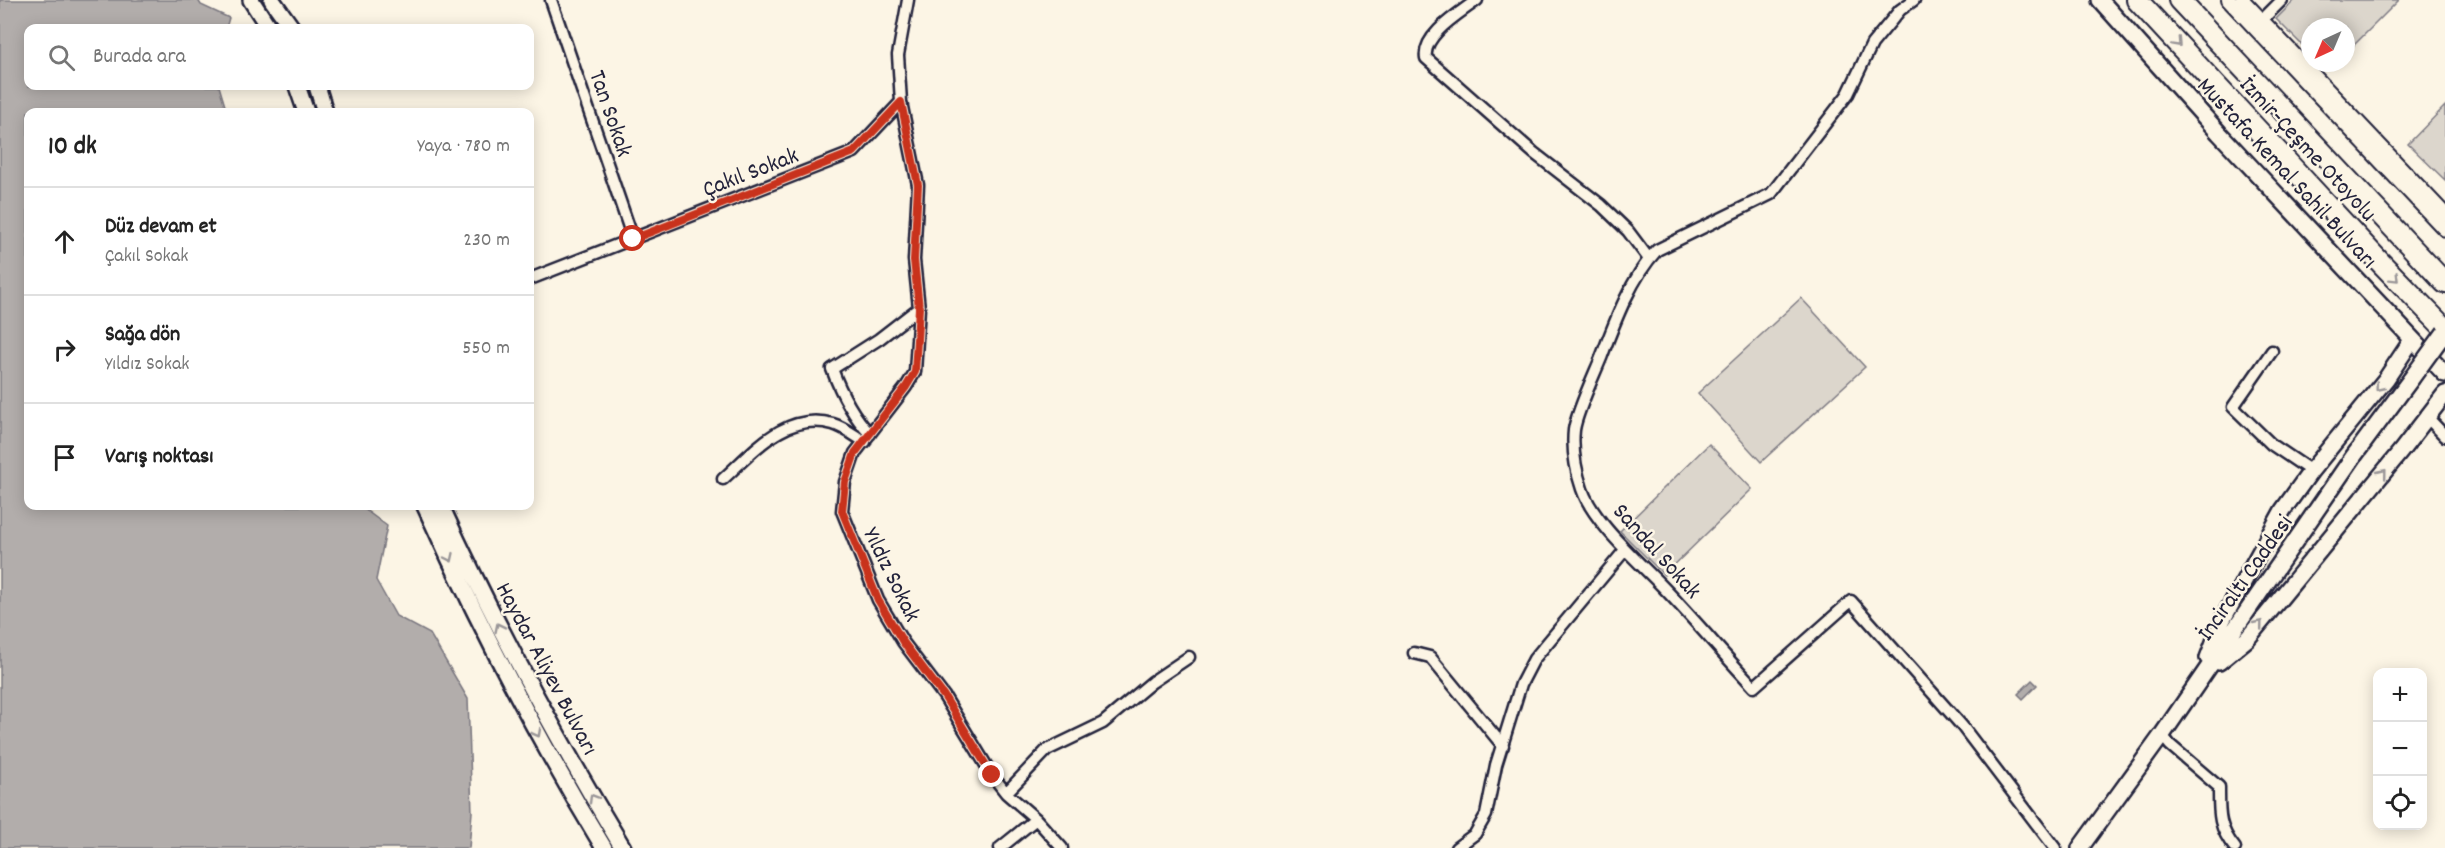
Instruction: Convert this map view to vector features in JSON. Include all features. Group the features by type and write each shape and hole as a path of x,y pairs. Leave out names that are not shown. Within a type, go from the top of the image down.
{"highway":[{"name":"İzmir-Çeşme Otoyolu","path":"2137,0 2380,263 2445,330"},
{"name":"İzmir-Çeşme Otoyolu","path":"2179,0 2445,283"}],"main road":[{"path":"251,0 266,24"},
{"path":"272,0 289,24"},
{"name":"Mustafa Kemal Sahil Bulvarı","path":"2100,0 2219,133 2445,374"},
{"path":"298,90 305,108"},
{"path":"318,90 324,108"},
{"name":"İnciraltı Caddesi","path":"2080,848 2162,735 2353,458 2445,330"},
{"path":"2201,678 2222,621 2283,510 2311,471 2386,379 2412,340"},
{"path":"2201,678 2247,639 2445,394"},
{"name":"Haydar Aliyev Bulvarı","path":"427,510 484,631 552,761 603,848"},
{"name":"Haydar Aliyev Bulvarı","path":"443,510 539,704 623,848"}],"street":[{"name":"Tan Sokak","path":"551,0 633,239"},
{"name":"Yıldız Sokak","path":"908,0 898,55 901,102 918,185 914,260 919,308 915,372 855,453 845,482 842,511 878,600 903,642 944,696 992,775 1006,793 1036,819 1062,848"},
{"path":"1477,0 1432,37 1425,50 1426,58 1534,153 1601,205 1628,231 1649,259"},
{"name":"Sandal Sokak","path":"1914,0 1900,10 1872,44 1848,94 1772,194 1657,249 1649,259 1623,305 1574,428 1575,454 1582,490 1599,517 1625,550 1662,586 1754,687 1851,600 1962,726 2055,848"},
{"path":"2229,0 2445,229"},
{"path":"2242,0 2445,215"},
{"path":"2262,20 2282,0"},
{"name":"Çakıl Sokak","path":"534,277 854,152 901,102"},
{"path":"868,438 855,418 832,369 879,339 919,308"},
{"path":"2272,351 2233,407 2271,444 2311,471"},
{"path":"2427,417 2445,436"},
{"path":"723,479 772,434 806,422 833,424 868,438"},
{"path":"1456,848 1475,834 1486,815 1496,765 1521,684 1534,659 1625,550"},
{"path":"1414,653 1430,657 1503,746"},
{"path":"1006,793 1047,750 1103,723 1152,682 1189,657"},
{"path":"2162,735 2170,745 2219,787 2219,814 2224,835 2235,848"},
{"path":"1000,848 1036,819"}],"shaded area":[{"path":"0,0 198,0 201,5 229,18 227,24 24,24 24,90 220,90 227,108 24,108 24,510 365,510 387,526 376,580 396,616 430,634 468,699 472,812 469,848 0,848"},
{"path":"2295,0 2399,0 2355,44 2355,18 2301,18 2301,44 2276,19"},
{"path":"2445,106 2445,180 2408,144"},
{"path":"1801,298 1865,367 1761,462 1698,393"},
{"path":"1709,444 1752,489 1664,575 1620,531"},
{"path":"2032,680 2037,685 2023,699 2018,694"}],"route":[{"path":"633,239 854,152 901,102 918,185 914,260 919,308 915,372 855,453 845,482 842,511 878,600 903,642 944,696 992,775"}]}
